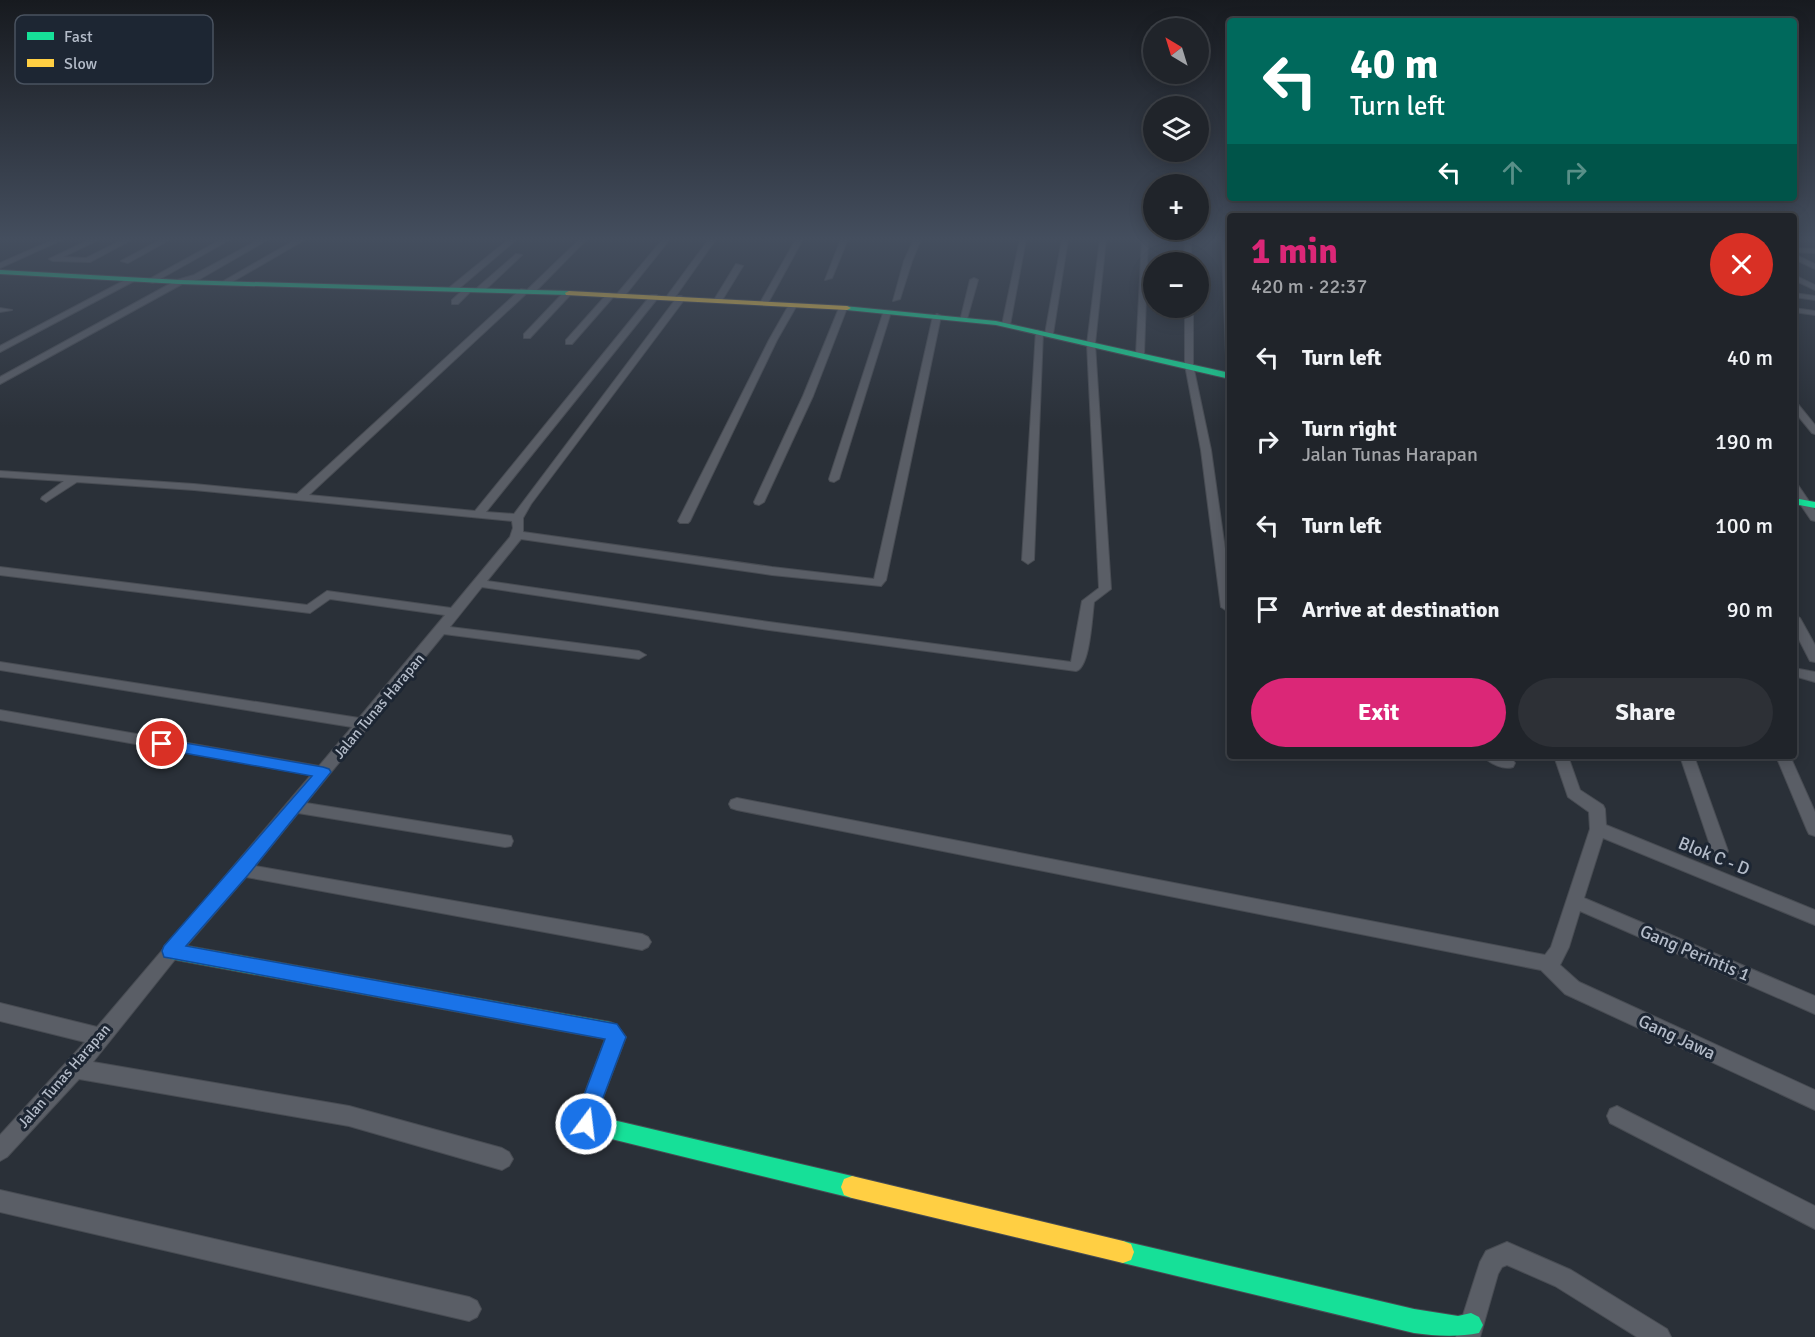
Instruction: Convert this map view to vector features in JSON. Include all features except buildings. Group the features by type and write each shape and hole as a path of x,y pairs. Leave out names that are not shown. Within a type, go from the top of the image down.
{"street":[{"path":"0,349 91,301"},
{"path":"0,381 146,301"},
{"path":"299,498 517,301"},
{"path":"526,336 560,301"},
{"path":"569,342 610,301"},
{"path":"478,514 650,301"},
{"path":"674,301 517,518 518,535 877,583 880,580 937,316"},
{"path":"739,301 937,316 1006,325 1227,375"},
{"path":"963,319 968,301"},
{"path":"1006,325 1011,301"},
{"path":"1028,560 1044,333 1051,301"},
{"path":"479,583 769,626 1076,667 1081,652 1088,601 1106,590 1091,344 1096,301"},
{"path":"1140,355 1142,301"},
{"path":"684,521 773,340 793,305"},
{"path":"759,502 807,396 843,308"},
{"path":"1797,310 1815,313"},
{"path":"834,479 887,312"},
{"path":"1189,318 1189,365 1206,450 1227,607"},
{"path":"1797,409 1815,431"},
{"path":"0,474 517,518"},
{"path":"46,499 75,479"},
{"path":"1805,503 1815,518"},
{"name":"Jalan Tunas Harapan","path":"0,1150 75,1069 99,1037 442,630 518,535"},
{"path":"0,571 310,609 327,595 456,613"},
{"path":"1797,624 1815,658"},
{"path":"442,630 639,655"},
{"path":"0,666 364,724"},
{"path":"1797,673 1815,677"},
{"path":"0,715 323,772"},
{"path":"1490,759 1508,763"},
{"path":"737,804 1546,963 1555,958 1560,947 1598,829 1597,809 1574,793 1562,759"},
{"path":"1688,759 1720,851"},
{"path":"1784,759 1815,830"},
{"path":"295,807 505,841"},
{"name":"Blok C - D","path":"1598,829 1815,918"},
{"path":"242,870 642,942"},
{"name":"Gang Perintis 1","path":"1574,901 1815,1005"},
{"path":"171,951 610,1031 616,1037 585,1119 586,1124 1414,1321 1470,1331 1488,1270 1494,1259 1507,1253 1563,1278 1659,1337"},
{"name":"Gang Jawa","path":"1546,963 1572,988 1815,1100"},
{"path":"0,1012 99,1037"},
{"path":"75,1069 349,1116 502,1159"},
{"path":"1617,1116 1815,1218"},
{"path":"0,1201 469,1309"}],"traffic: fast":[{"path":"847,308 996,323 1227,375"},
{"path":"1797,502 1815,505"},
{"path":"171,951 610,1031 616,1037 585,1119 586,1124 852,1187"},
{"path":"1123,1252 1414,1321 1458,1328 1471,1325"}],"traffic: slow":[{"path":"725,301 847,308"},
{"path":"852,1187 1123,1252"}],"route":[{"path":"162,744 323,772 171,951 610,1031 616,1037 585,1119 586,1124"}]}
